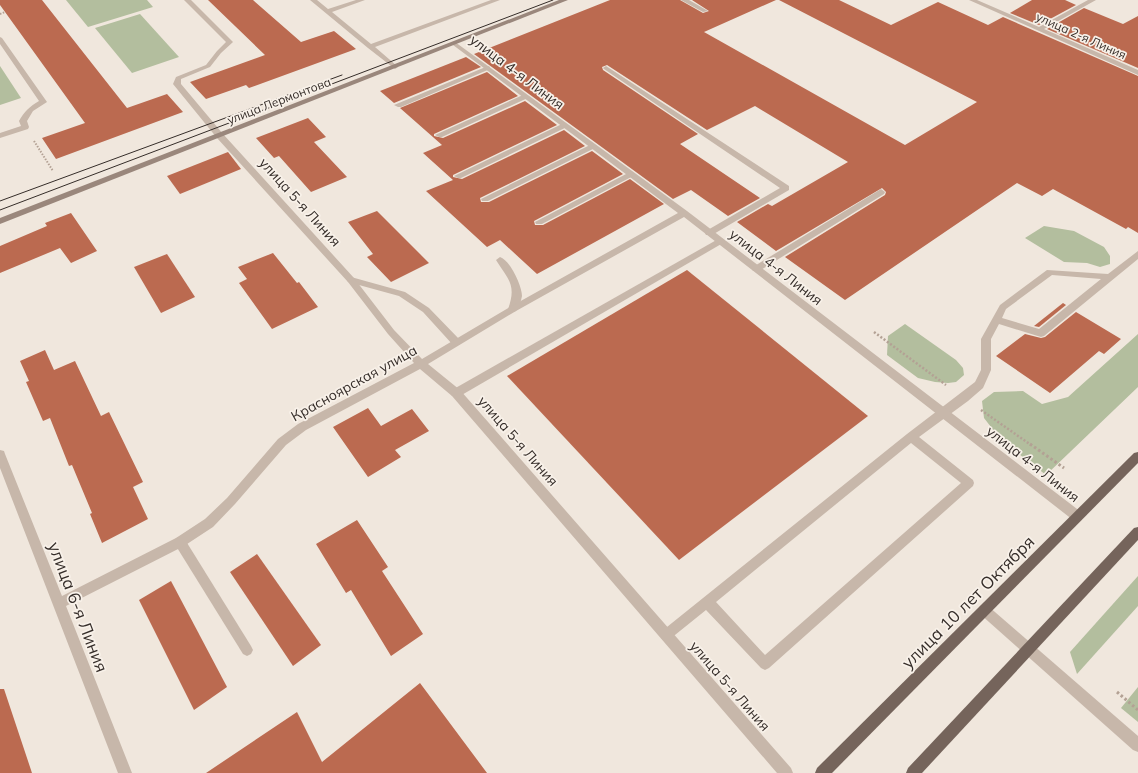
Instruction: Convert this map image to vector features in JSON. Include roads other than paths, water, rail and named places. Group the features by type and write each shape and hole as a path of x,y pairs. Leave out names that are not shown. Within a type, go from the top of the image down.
{"main road":[{"name":"улица Лермонтова","path":"0,221 566,0"},
{"name":"улица 10 лет Октября","path":"822,773 1138,456"},
{"path":"913,773 1138,532"}],"street":[{"name":"улица 5-я Линия","path":"187,0 230,42 219,52 208,66 178,78 177,84 220,136 351,280 391,332 421,364 456,393 786,773"},
{"path":"313,0 395,67"},
{"path":"328,12 362,0"},
{"path":"370,47 497,0"},
{"path":"684,0 705,11"},
{"name":"улица 2-я Линия","path":"972,0 1138,73"},
{"path":"1040,30 1093,0"},
{"path":"0,39 43,102 25,114 23,121 25,127 0,136"},
{"name":"улица 4-я Линия","path":"455,44 684,213 1077,516"},
{"path":"398,105 488,68"},
{"path":"606,68 786,188 709,232"},
{"path":"439,135 526,97"},
{"path":"458,176 565,126"},
{"path":"485,199 593,147"},
{"path":"540,222 631,175"},
{"path":"756,269 881,192"},
{"name":"Красноярская улица","path":"58,604 180,542 209,523 282,442 302,427 421,364 513,309 684,213"},
{"path":"456,393 720,241"},
{"path":"996,320 1041,333 1138,254"},
{"path":"500,260 506,267 517,296 513,309"},
{"path":"666,635 942,412 964,398 979,385 986,370 986,339 1003,307 1050,272 1110,277"},
{"path":"351,280 402,294 426,310 456,342"},
{"path":"707,602 765,664 969,484 911,437"},
{"name":"улица 6-я Линия","path":"0,454 125,773"},
{"path":"180,542 247,650"},
{"path":"984,610 1138,745"}],"tram line":[{"path":"0,210 553,0"},
{"path":"0,201 342,75"}]}
